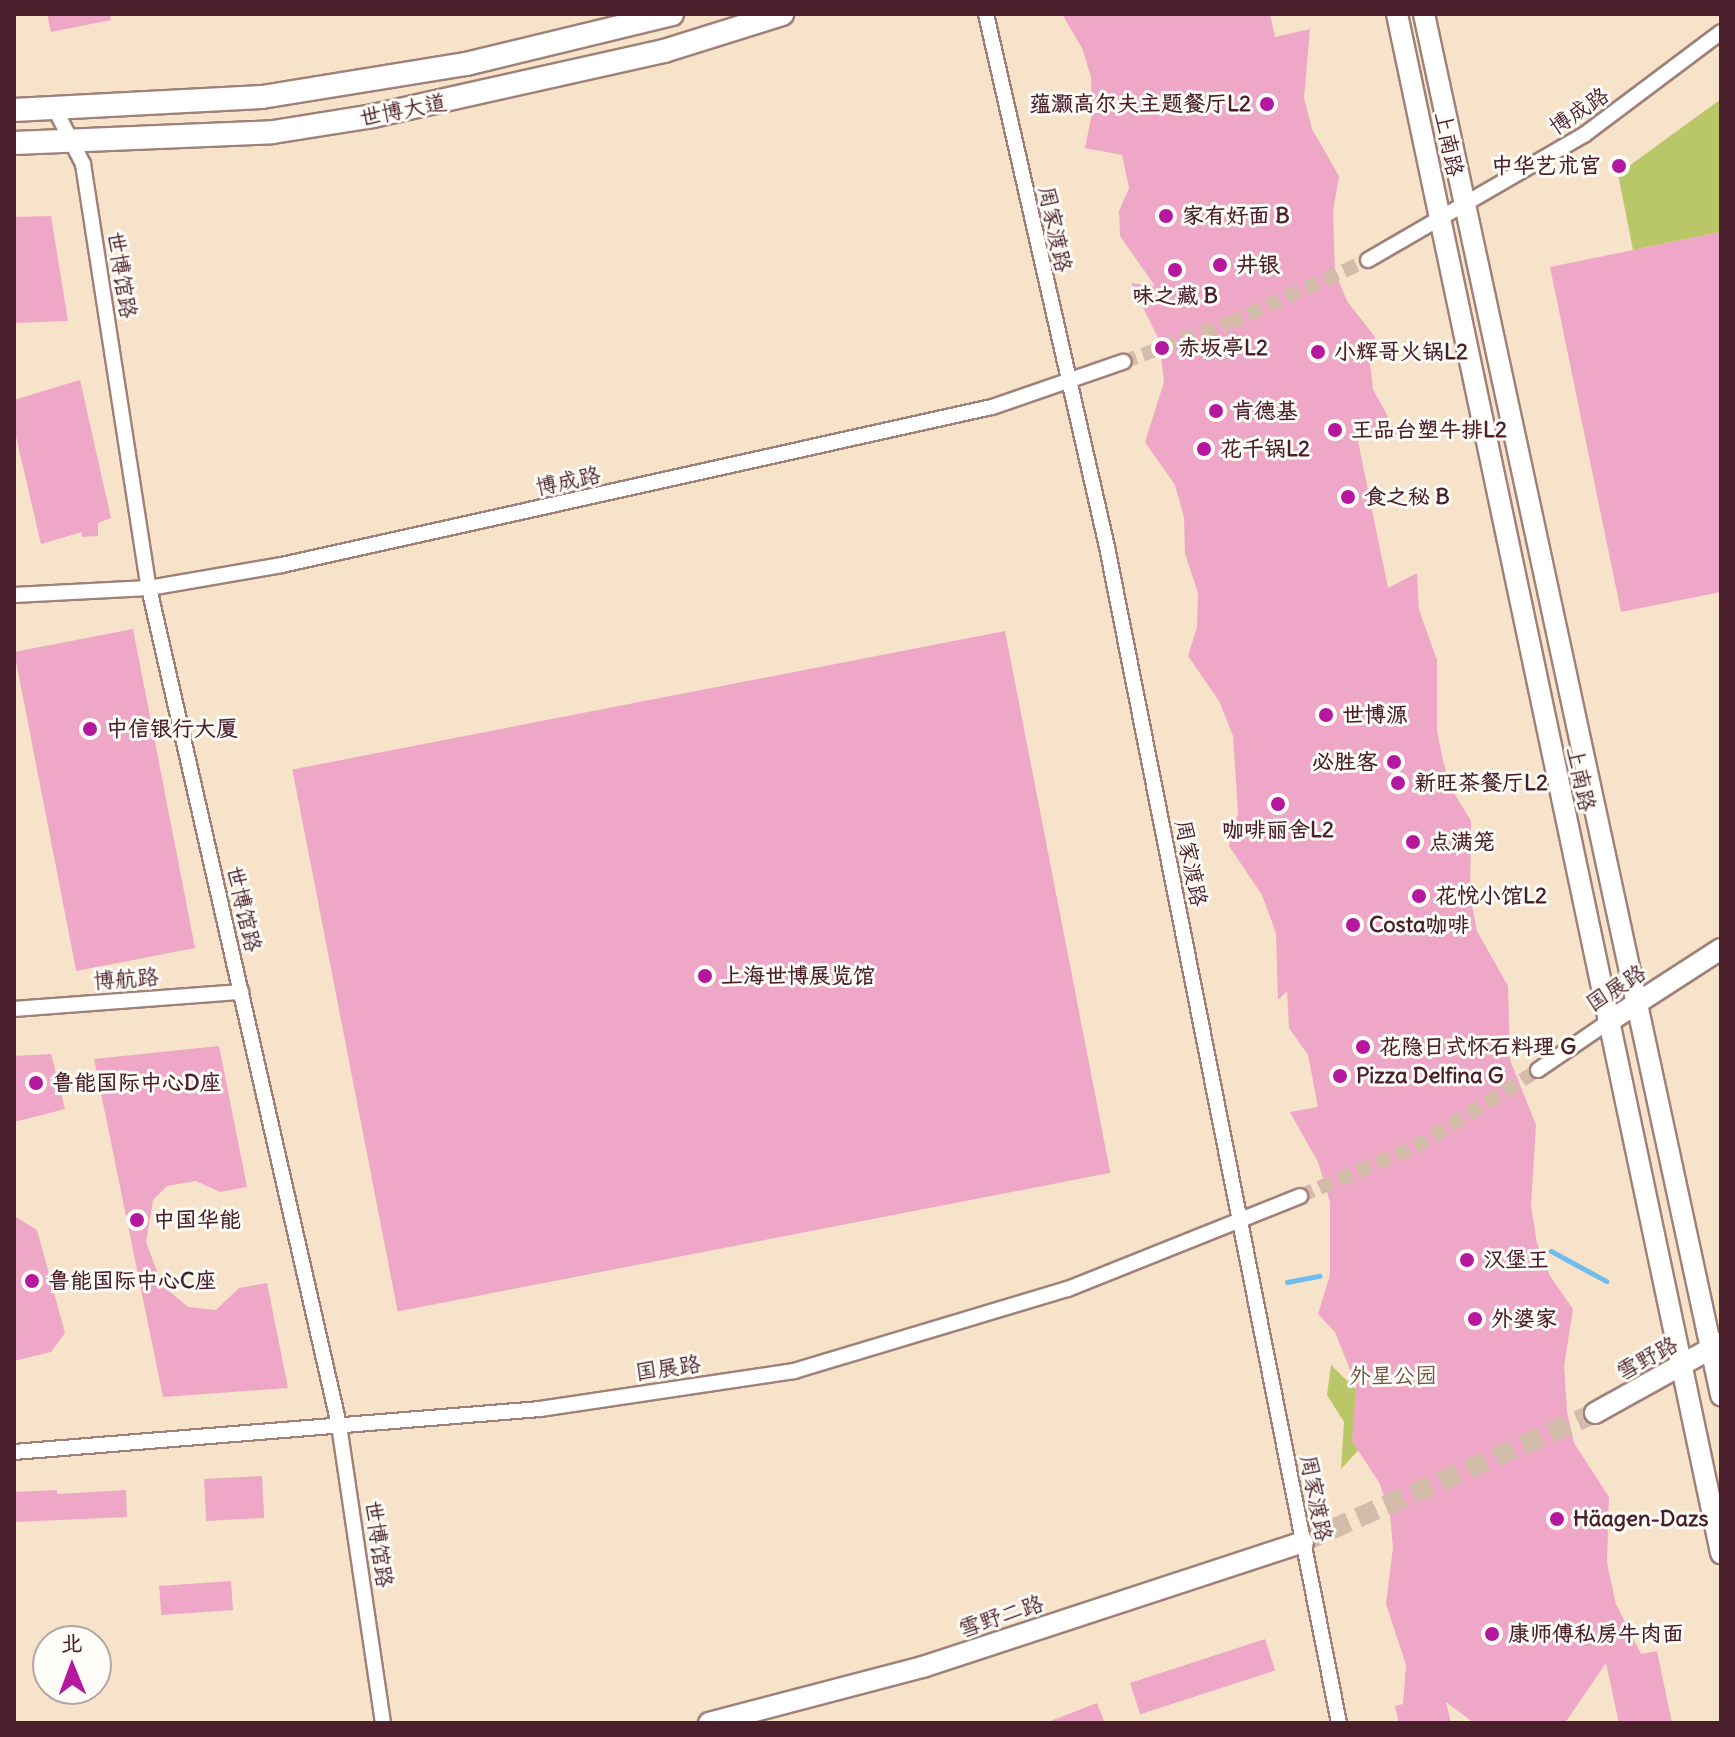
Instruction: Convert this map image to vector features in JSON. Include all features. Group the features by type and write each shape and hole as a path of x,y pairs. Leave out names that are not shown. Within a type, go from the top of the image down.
{"main road":[{"name":"世博大道","path":"14,110 262,97 466,64 672,14"},
{"name":"世博大道","path":"14,143 273,132 373,116 664,51 782,14"},
{"name":"上南路","path":"1397,14 1721,1553"},
{"name":"上南路","path":"1424,14 1635,1003 1716,1346 1721,1395"},
{"name":"国展路","path":"1608,1022 1721,949"},
{"name":"雪野路","path":"1595,1413 1716,1346"},
{"name":"雪野二路","path":"709,1723 923,1667 1303,1542"}],"street":[{"name":"周家渡路","path":"986,14 1067,385 1107,547 1339,1723"},
{"name":"博成路","path":"1368,260 1465,207 1584,135 1721,32"},
{"name":"世博馆路","path":"55,109 74,141 83,164 149,588 339,1425 383,1723"},
{"name":"博成路","path":"14,595 149,588 282,565 632,489 1067,385 1123,362"},
{"name":"博航路","path":"14,1009 241,992"},
{"name":"国展路","path":"1538,1070 1608,1022"},
{"name":"国展路","path":"14,1452 550,1408 794,1371 990,1315 1300,1196"}],"green space":[{"path":"1721,99 1721,232 1633,250 1618,174"},
{"path":"1331,1365 1380,1413 1375,1432 1341,1469 1344,1422 1327,1395"}],"building":[{"path":"47,14 110,14 111,20 51,32"},
{"name":"世博源","path":"1062,14 1270,14 1275,37 1310,29 1304,98 1312,129 1339,176 1333,212 1335,272 1347,301 1375,337 1370,364 1373,389 1397,434 1358,441 1388,588 1417,573 1419,610 1437,660 1437,730 1443,761 1451,788 1471,821 1470,896 1477,931 1508,986 1510,1060 1536,1125 1531,1206 1537,1243 1550,1276 1573,1309 1564,1366 1567,1412 1574,1443 1609,1497 1607,1563 1616,1604 1641,1654 1657,1651 1672,1723 1619,1723 1606,1663 1565,1723 1474,1723 1446,1702 1451,1723 1399,1723 1395,1706 1403,1704 1406,1665 1386,1604 1393,1547 1390,1515 1380,1484 1352,1441 1356,1385 1335,1332 1318,1314 1330,1275 1330,1202 1318,1162 1290,1112 1318,1107 1308,1055 1289,1028 1287,991 1278,1000 1276,933 1262,895 1229,846 1238,813 1233,736 1219,701 1188,656 1197,627 1198,593 1185,554 1184,517 1175,485 1145,442 1164,382 1159,340 1131,283 1155,286 1120,236 1119,211 1129,188 1122,155 1085,148 1092,113 1091,77 1082,48"},
{"path":"51,216 68,321 14,323 14,217"},
{"path":"1721,232 1721,592 1621,612 1550,267"},
{"path":"80,380 111,518 98,523 98,536 82,537 82,532 41,544 14,428 14,400"},
{"name":"中信银行大厦","path":"133,629 195,948 76,971 14,652"},
{"name":"上海世博展览馆","path":"1005,631 1110,1173 398,1311 292,770"},
{"name":"中国华能","path":"219,1046 247,1187 220,1192 196,1181 167,1186 153,1200 146,1242 162,1285 188,1307 216,1310 239,1288 267,1283 288,1388 163,1397 94,1059"},
{"name":"鲁能国际中心D座","path":"51,1054 65,1109 14,1122 14,1056"},
{"name":"鲁能国际中心C座","path":"14,1216 37,1230 65,1333 51,1352 14,1361"},
{"path":"262,1476 264,1518 206,1521 204,1479"},
{"path":"57,1490 57,1494 126,1490 127,1517 14,1522 14,1492"},
{"path":"231,1581 233,1610 161,1615 159,1586"},
{"path":"1265,1639 1275,1670 1140,1714 1130,1683"},
{"path":"1097,1703 1105,1723 1048,1723 1048,1722"}],"waterway":[{"path":"1551,1251 1606,1281"},
{"path":"1287,1282 1319,1276"}],"tunnel":[{"path":"1123,362 1229,323 1368,260"},
{"path":"1300,1196 1415,1147 1538,1070"},
{"path":"1303,1542 1595,1413"}],"place":[{"name":"蕴灏高尔夫主题餐厅L2","path":"1267,104"},
{"name":"中华艺术宫","path":"1619,166"},
{"name":"家有好面 B","path":"1166,216"},
{"name":"井银","path":"1220,265"},
{"name":"味之藏 B","path":"1175,270"},
{"name":"赤坂亭L2","path":"1162,348"},
{"name":"小辉哥火锅L2","path":"1318,352"},
{"name":"肯德基","path":"1216,411"},
{"name":"王品台塑牛排L2","path":"1335,430"},
{"name":"花千锅L2","path":"1204,449"},
{"name":"食之秘 B","path":"1348,497"},
{"name":"世博源","path":"1326,715"},
{"name":"中信银行大厦","path":"90,729"},
{"name":"必胜客","path":"1394,762"},
{"name":"新旺茶餐厅L2","path":"1398,783"},
{"name":"咖啡丽舍L2","path":"1278,804"},
{"name":"点满笼","path":"1413,842"},
{"name":"花悦小馆L2","path":"1419,896"},
{"name":"Costa咖啡","path":"1353,925"},
{"name":"上海世博展览馆","path":"705,976"},
{"name":"花隐日式怀石料理 G","path":"1363,1047"},
{"name":"Pizza Delfina G","path":"1340,1076"},
{"name":"鲁能国际中心D座","path":"36,1083"},
{"name":"中国华能","path":"137,1220"},
{"name":"汉堡王","path":"1467,1260"},
{"name":"鲁能国际中心C座","path":"32,1281"},
{"name":"外婆家","path":"1475,1319"},
{"name":"Häagen-Dazs","path":"1557,1519"},
{"name":"康师傅私房牛肉面","path":"1492,1634"}],"park label":[{"name":"外星公园","path":"1393,1376"}]}
